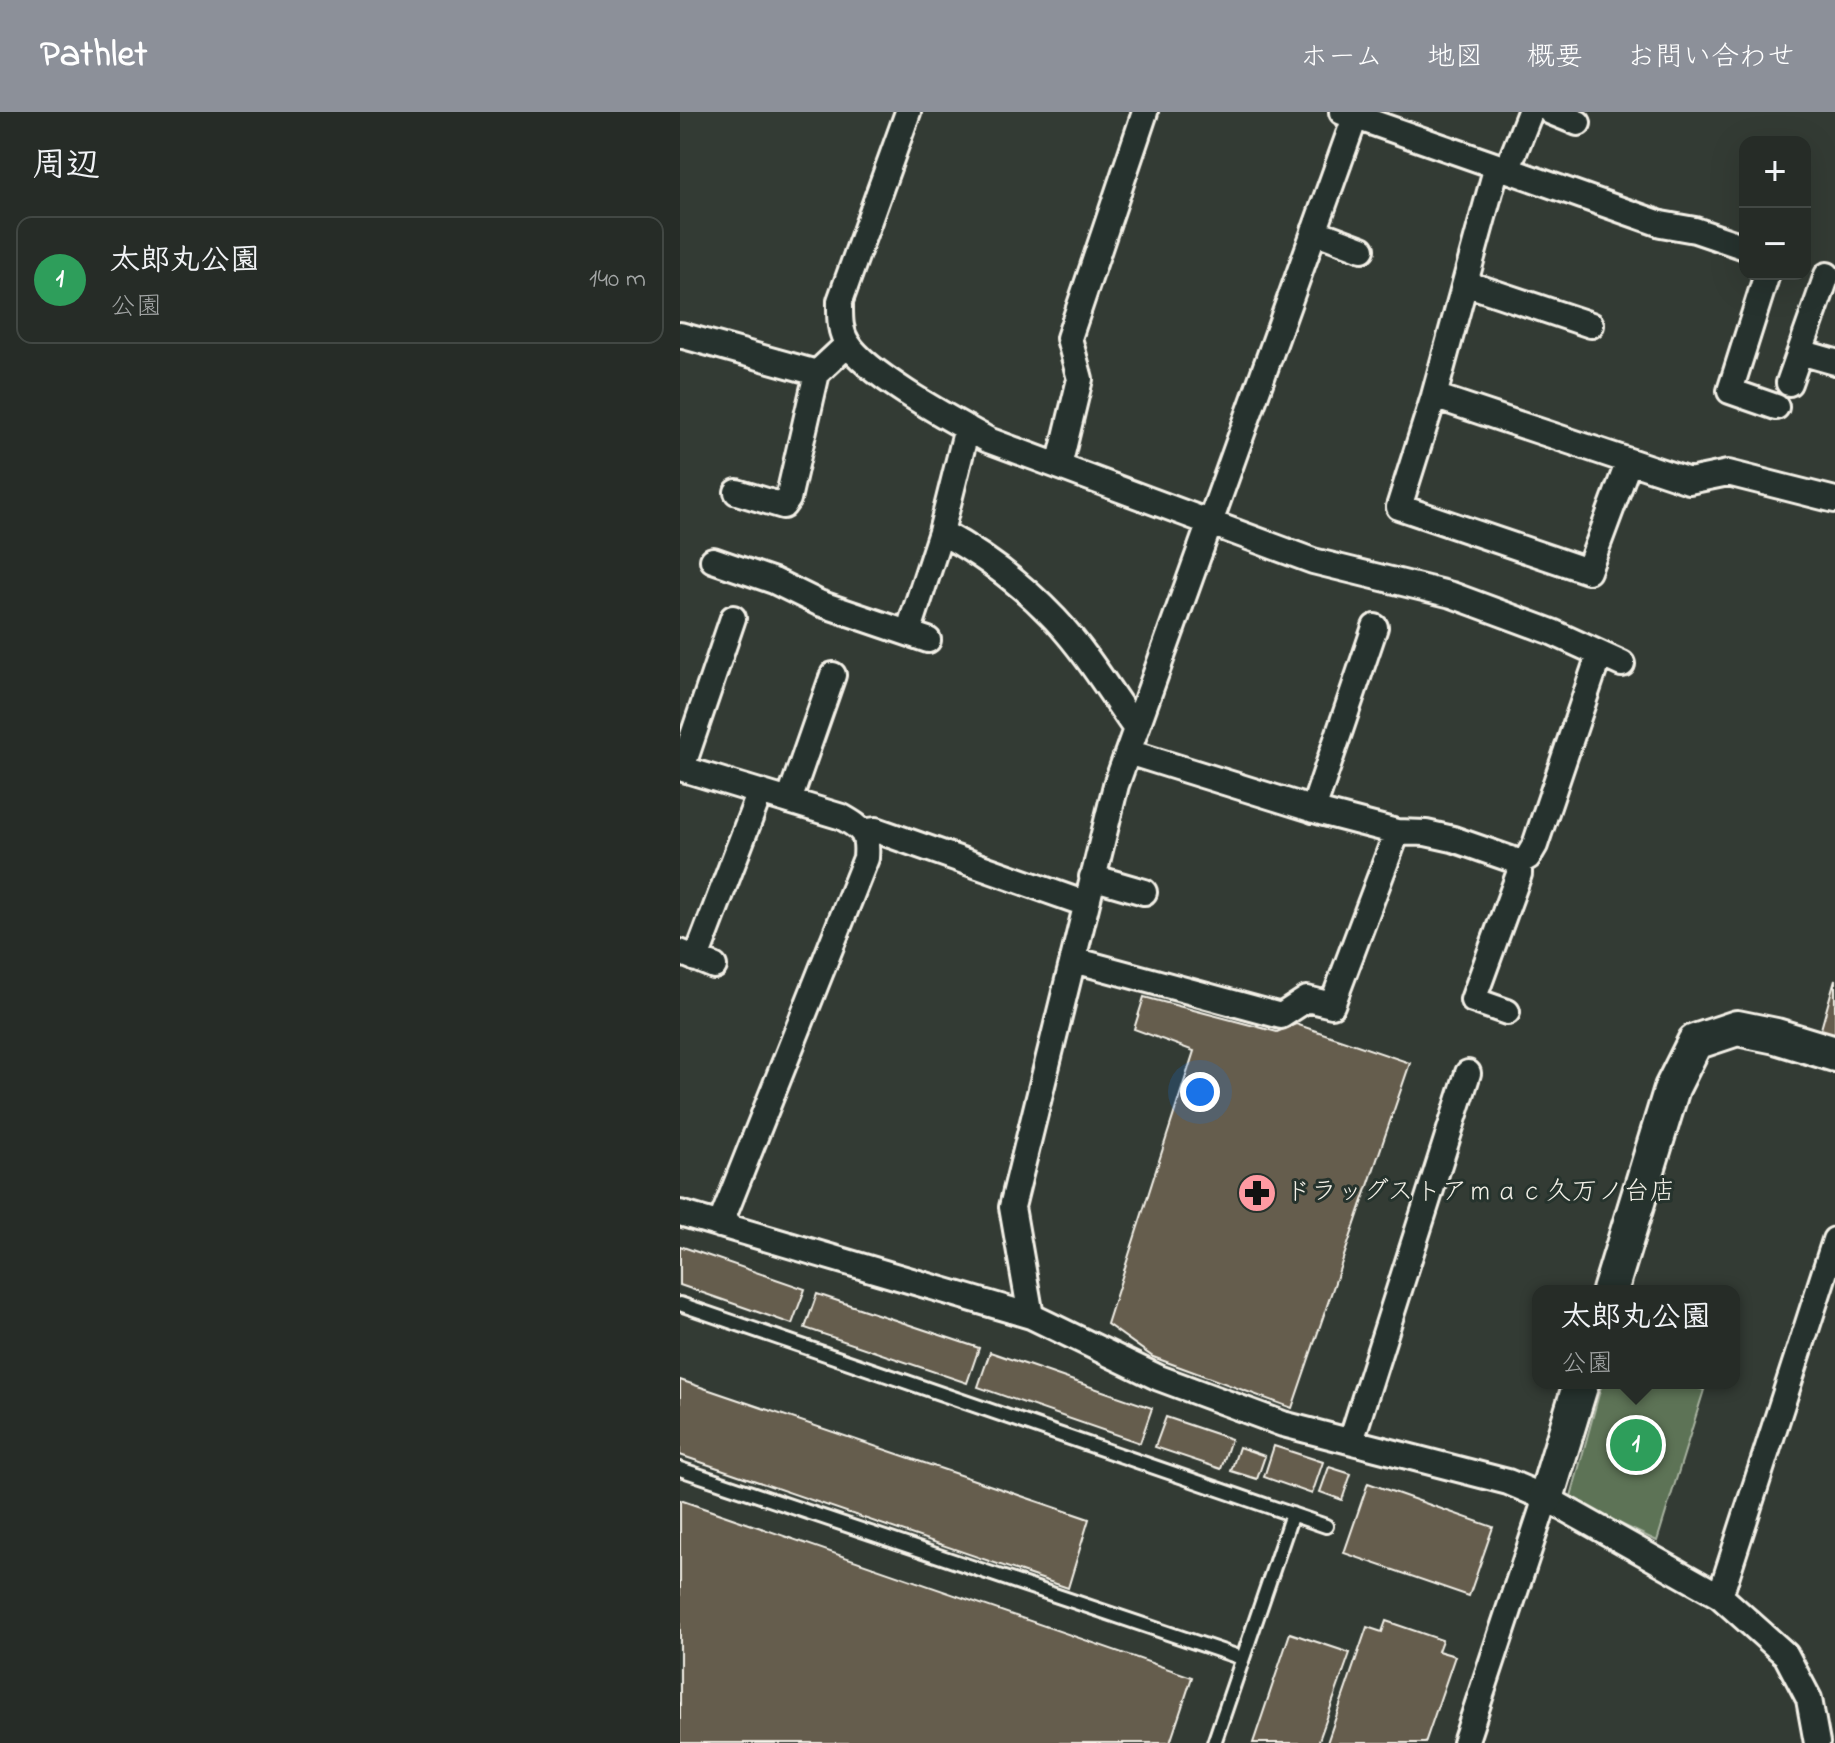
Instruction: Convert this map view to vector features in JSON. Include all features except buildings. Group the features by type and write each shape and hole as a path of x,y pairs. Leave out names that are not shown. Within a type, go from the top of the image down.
{"street":[{"path":"908,112 840,301 841,329 848,344 863,361 939,412 988,440 1313,561 1452,595 1552,632 1622,664"},
{"path":"1059,466 1080,379 1069,338 1145,112"},
{"path":"1530,112 1502,167 1399,507 1588,571 1629,461"},
{"path":"1551,112 1578,123"},
{"path":"1031,1316 1012,1207 1116,785 1314,231 1351,113 1413,124 1502,167 1661,224 1695,230 1739,245"},
{"path":"1314,231 1362,249"},
{"path":"1789,383 1827,275"},
{"path":"1765,280 1730,391 1776,407"},
{"path":"1465,283 1591,325"},
{"path":"680,335 817,373"},
{"path":"737,492 783,506 788,499 817,373 848,344"},
{"path":"1800,352 1835,362"},
{"path":"1434,396 1689,481 1728,473 1835,500"},
{"path":"713,560 774,581 819,603 918,637 967,428"},
{"path":"941,532 982,555 1055,619 1090,664 1132,741 1313,810 1397,832 1426,833 1453,839 1519,862 1528,857 1535,845 1599,655"},
{"path":"720,1225 866,858 867,840 859,827 842,817 681,768 733,618"},
{"path":"1313,810 1375,627"},
{"path":"789,801 833,675"},
{"path":"697,959 760,792"},
{"path":"862,832 876,830 1086,904"},
{"path":"1074,960 1281,1016 1307,999 1332,1005 1397,832"},
{"path":"1507,1012 1473,1000 1519,874 1519,862"},
{"path":"1092,877 1144,892"},
{"path":"1612,1285 1672,1088 1695,1042 1737,1028 1835,1054"},
{"path":"1351,1441 1468,1073"},
{"path":"680,1213 1031,1316 1159,1378 1283,1424 1508,1482 1546,1498 1720,1596 1786,1655 1809,1699 1817,1743"},
{"path":"1720,1596 1835,1240"},
{"path":"1465,1743 1579,1389"}],"lane":[{"path":"680,1304 1326,1526"},
{"path":"680,1469 1242,1658"},
{"path":"1214,1743 1292,1514"}],"green space":[{"path":"1600,1389 1704,1390 1657,1541 1570,1500"}],"place":[{"name":"ドラッグストアｍａｃ久万ノ台店","path":"1257,1193"},
{"name":"太郎丸公園","path":"1636,1445"}]}
